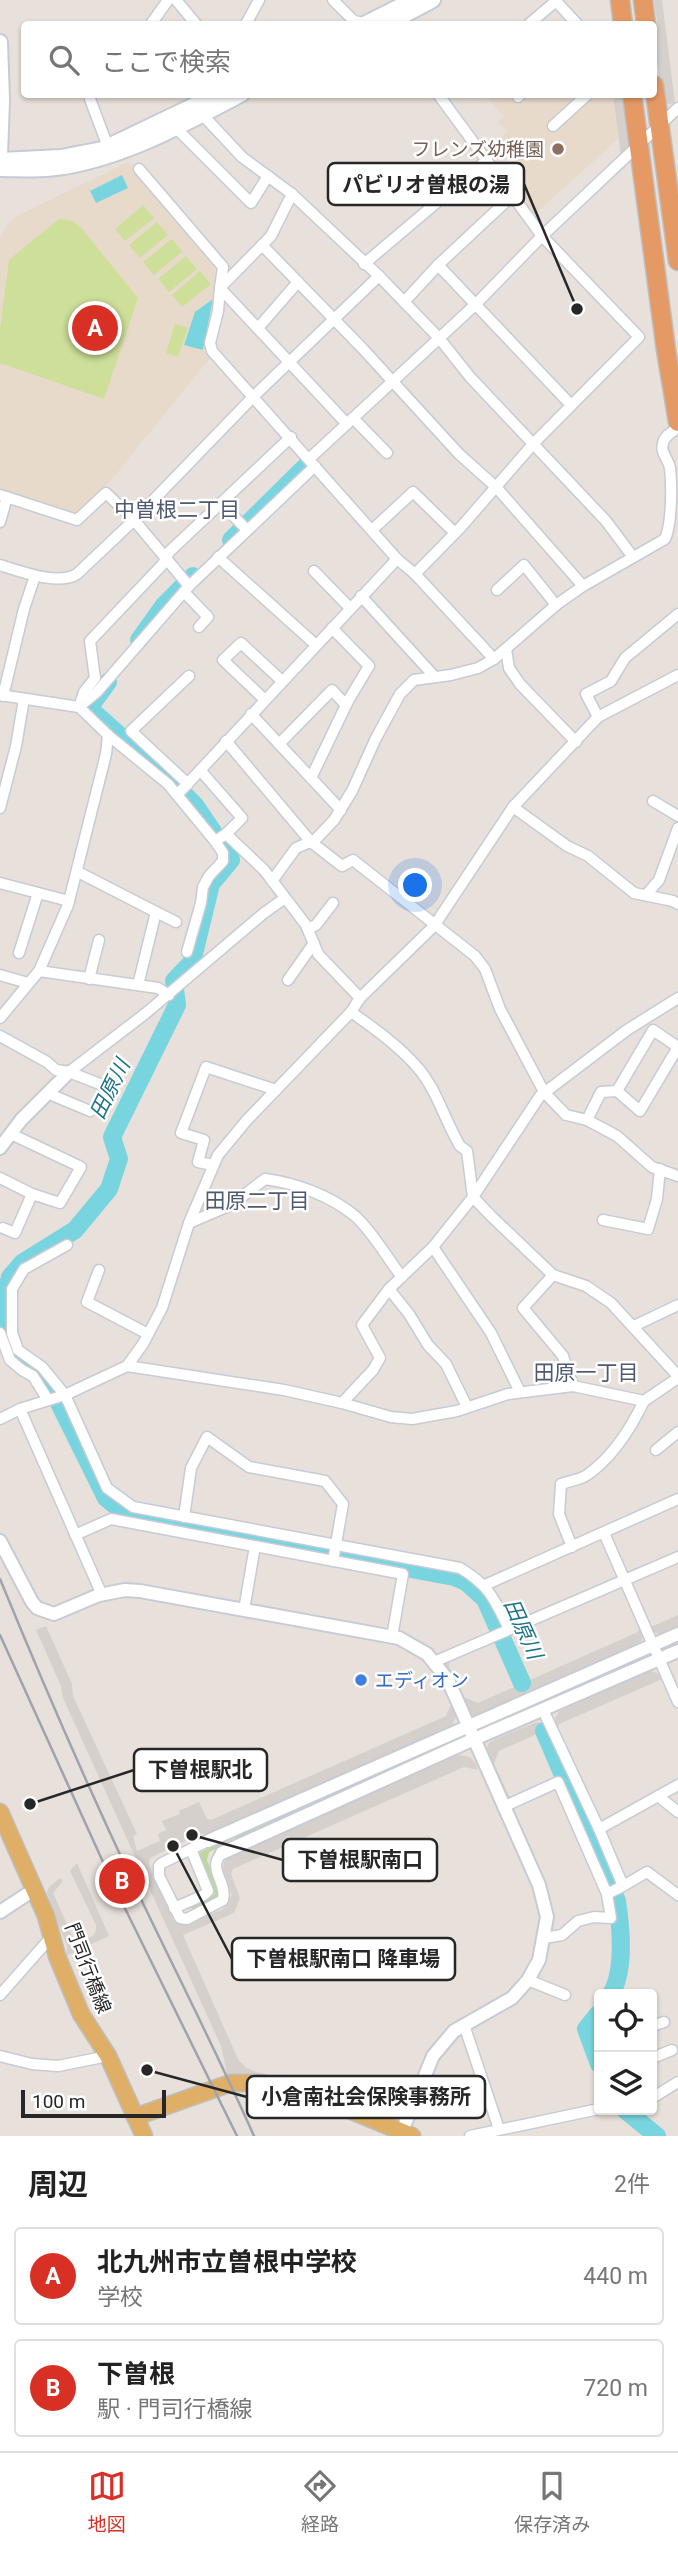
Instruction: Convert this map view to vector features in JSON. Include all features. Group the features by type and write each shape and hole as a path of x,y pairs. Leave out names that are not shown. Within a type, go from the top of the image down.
{"highway":[{"path":"620,0 623,21"},
{"path":"643,0 646,21"},
{"path":"632,98 678,422"},
{"path":"655,98 678,261"}],"main road":[{"path":"372,21 412,0"},
{"path":"394,21 433,0"},
{"path":"0,42 0,158 61,157 108,147 231,98"},
{"path":"0,170 62,167 111,156 177,129 212,98"},
{"name":"門司行橋線","path":"0,1812 35,1889 57,1956 81,2014 108,2056 144,2136"},
{"path":"135,2116 230,2083 246,2082 297,2090 407,2134"}],"street":[{"path":"153,21 168,0 192,21"},
{"path":"248,21 259,0"},
{"path":"333,0 354,21"},
{"path":"532,21 556,0 574,21"},
{"path":"90,98 108,147"},
{"path":"415,574 456,533 534,443 639,337 542,236 445,98"},
{"path":"553,126 584,98"},
{"path":"198,110 243,157 292,194 379,276 439,338 470,377 607,521 633,557"},
{"path":"79,707 97,692 186,589 247,530 350,421 476,304 542,236 677,112"},
{"path":"177,129 251,203 268,176"},
{"path":"365,264 487,160"},
{"path":"139,169 223,267 218,311 210,343 212,351 397,559 415,574 494,659"},
{"path":"220,288 271,236 292,194"},
{"path":"404,302 438,265 512,196"},
{"path":"262,245 335,319 459,454 496,487 583,586"},
{"path":"438,265 572,405"},
{"path":"0,565 35,576 71,578 134,520 254,396 379,276"},
{"path":"258,328 298,282"},
{"path":"220,288 290,362 387,453"},
{"path":"272,881 296,848 311,842 334,820 400,694 414,680 478,668 494,659 556,605 583,586 665,539 670,466 662,452 665,437 678,428"},
{"path":"79,707 84,692 95,678 90,641 216,506 222,504 291,437"},
{"path":"372,530 413,492 456,533"},
{"path":"0,522 4,496 77,520 106,493 166,557 208,617 199,627"},
{"path":"222,504 247,530"},
{"path":"218,557 316,645"},
{"path":"178,794 397,559"},
{"path":"497,590 524,565 556,605"},
{"path":"314,571 350,608"},
{"path":"35,576 23,609 2,696 79,707 178,794 215,841 223,853 223,861 203,887 201,904 187,952"},
{"path":"361,596 434,676"},
{"path":"598,717 586,694 611,681 625,658 678,614"},
{"path":"311,778 346,705 369,666 332,628"},
{"path":"265,700 223,660 241,643 282,681"},
{"path":"506,649 509,668 520,684 576,742"},
{"path":"0,1419 20,1409 65,1395 127,1366 162,1308 189,1223 218,1155 351,1012 360,998 434,926 513,807 598,717 678,675"},
{"path":"120,745 189,676"},
{"path":"279,744 332,690 346,705"},
{"path":"0,808 16,746 24,699"},
{"path":"251,714 341,810"},
{"path":"131,732 188,784"},
{"path":"0,1018 39,971 69,901 106,754 108,735"},
{"path":"226,740 311,842 342,866 353,860 475,956 485,969 500,1009 544,1093 566,1115 587,1121 617,1136 652,1167 678,1177"},
{"path":"200,770 242,818 215,841"},
{"path":"653,801 678,816"},
{"path":"513,807 567,846 588,856 634,893 678,904"},
{"path":"646,895 659,880 678,828"},
{"path":"226,834 272,881 308,929 318,954 360,998"},
{"path":"78,872 176,922"},
{"path":"0,883 69,901"},
{"path":"19,953 38,893"},
{"path":"0,1148 47,1093 69,1072 169,995 285,898"},
{"path":"308,929 316,925 333,903"},
{"path":"138,985 156,912"},
{"path":"89,979 99,940"},
{"path":"288,979 314,943"},
{"path":"39,971 158,988 169,995"},
{"path":"0,975 28,983"},
{"path":"342,1403 373,1370 380,1358 362,1325 389,1289 433,1247 473,1197 544,1093 627,1030 678,998"},
{"path":"351,1012 381,1033 419,1069 456,1139 467,1152 473,1197 553,1275 586,1286 611,1303 678,1377 644,1401 635,1420 615,1449 586,1476 561,1484 559,1514 572,1546"},
{"path":"587,1121 601,1092 617,1091 640,1111 678,1047 653,1030 617,1091"},
{"path":"0,1036 47,1062 56,1070 69,1072 110,1088"},
{"path":"213,1165 198,1162 204,1140 181,1133 206,1067 276,1090"},
{"path":"47,1093 90,1111"},
{"path":"0,1178 32,1194 60,1203 81,1167 11,1134"},
{"path":"603,1220 648,1229 657,1199 660,1169"},
{"path":"189,1223 232,1205 265,1179 274,1180 321,1196 348,1211 357,1218 402,1277"},
{"path":"1,1230 15,1233 32,1194"},
{"path":"66,1245 24,1269 12,1289 12,1333 19,1350 42,1367 65,1395 107,1488 133,1507 460,1568 491,1592 503,1632"},
{"path":"433,1247 491,1333 520,1392"},
{"path":"99,1270 87,1302 148,1334"},
{"path":"553,1275 523,1308 563,1356 573,1386"},
{"path":"389,1289 409,1314 428,1345 446,1364 467,1407"},
{"path":"634,1326 678,1305"},
{"path":"0,1333 10,1360 33,1376 48,1400"},
{"path":"127,1366 272,1388 391,1417 412,1419 467,1407 508,1394 573,1386 644,1401"},
{"path":"20,1409 102,1595"},
{"path":"656,1450 678,1432"},
{"path":"184,1517 191,1468 207,1437 249,1466 325,1481 343,1504 333,1561"},
{"path":"485,1585 678,1499"},
{"path":"75,1535 111,1519 403,1574 392,1637"},
{"path":"604,1533 678,1702"},
{"path":"0,1541 37,1608 54,1614 102,1595 125,1590 140,1591 392,1637 417,1646 448,1680 544,1901 547,1917 539,1960 528,1980 512,1998 454,2032 433,2056 407,2134"},
{"path":"244,1610 255,1546"},
{"path":"434,1662 678,1557"},
{"path":"678,1634 208,1841 159,1866 159,1876 178,1916 187,1919 223,1900 225,1892 215,1867 222,1853 678,1651"},
{"path":"543,1710 599,1829 615,1890 611,1918 594,1917 578,1921 562,1935 544,1938"},
{"path":"503,1807 558,1782 615,1890"},
{"path":"599,1829 678,1785"},
{"path":"658,1796 678,1812"},
{"path":"174,1908 208,1891 191,1849"},
{"path":"615,1890 647,1872 678,1895"},
{"path":"0,1912 35,1889"},
{"path":"0,1995 52,1936"},
{"path":"528,1980 565,1995"},
{"path":"657,2024 664,2022"},
{"path":"464,2025 499,2129"},
{"path":"657,2055 672,2050"},
{"path":"0,2056 32,2064 58,2066 108,2056"},
{"path":"657,2095 678,2082"},
{"path":"470,2136 594,2110"}],"shaded area":[{"path":"654,0 662,0 675,103 668,104 662,99 657,61"},
{"name":"フレンズ幼稚園","path":"488,98 516,98 520,102 525,98 569,98 579,108 590,98 613,98 618,139 534,215 501,172 516,159 500,138 507,131 498,122 504,117"},
{"path":"613,98 625,98 631,143 621,157"},
{"path":"128,162 215,269 213,299 195,312 184,344 203,350 210,358 104,489 77,518 0,491 0,238 15,217"},
{"path":"678,1615 678,1628 663,1635 653,1632 648,1624 653,1626"},
{"path":"46,1626 72,1684 73,1696 137,1834 133,1836 137,1851 160,1841 158,1834 166,1830 162,1821 180,1814 179,1811 199,1802 207,1819 211,1820 446,1716 452,1702 456,1717 451,1727 213,1833 200,1834 150,1858 149,1864 173,1920 184,1924 222,1910 229,1903 232,1894 223,1869 224,1862 230,1856 458,1755 470,1757 476,1764 478,1770 464,1767 233,1869 231,1874 240,1898 234,1913 183,1935 238,2059 246,2068 259,2073 228,2077 221,2046 63,1698 61,1686 36,1630"},
{"path":"640,1627 643,1637 639,1645 476,1716 468,1713 445,1667 449,1661 449,1667 464,1697 478,1703 638,1632"},
{"path":"650,1671 660,1674 665,1681 660,1680 559,1724 557,1729 555,1718 560,1711"},
{"path":"537,1722 548,1729 499,1751 494,1764 509,1796 513,1798 508,1798 486,1753 488,1744"},
{"path":"77,1863 109,1936 66,1956 67,1947 47,1893 48,1888 60,1878 63,1881 53,1893 73,1938 82,1941 94,1935 96,1930 70,1871"}],"green space":[{"path":"143,205 154,218 125,241 115,229"},
{"path":"59,219 73,221 83,230 138,298 104,399 0,363 0,329 9,260"},
{"path":"157,222 168,235 140,258 129,245"},
{"path":"172,239 182,252 154,275 143,262"},
{"path":"186,256 197,269 169,292 158,279"},
{"path":"200,271 211,284 182,307 172,295"},
{"path":"175,324 188,328 178,357 166,353"},
{"path":"645,1655 648,1660 545,1706 522,1711 493,1723"},
{"path":"447,1748 237,1838 235,1837 399,1764"},
{"path":"225,1840 227,1844 209,1852 207,1860 219,1891 217,1897 195,1909 189,1908 215,1894 199,1853"}],"water":[{"path":"122,175 128,188 96,203 90,191"},
{"path":"213,299 203,350 184,345 195,312"}],"waterway":[{"name":"田原川","path":"231,540 307,465"},
{"name":"田原川","path":"139,640 164,605 193,576"},
{"name":"田原川","path":"108,682 89,708 195,805 229,851 231,860 211,884 192,962 174,981 177,1005 112,1137 119,1159 109,1189 75,1230 22,1263 10,1277 5,1297 6,1332 15,1360 37,1375 54,1393 106,1498 122,1511 144,1519 454,1577 466,1582 485,1599 522,1683"},
{"name":"田原川","path":"544,1731 617,1901 621,1936 620,1961 613,1989"},
{"name":"田原川","path":"594,2019 586,2029 594,2051"},
{"name":"田原川","path":"631,2115 657,2136"}],"railway":[{"path":"0,1579 96,1802 254,2136"},
{"path":"0,1635 113,1884 237,2136"}],"place":[{"name":"フレンズ幼稚園","path":"558,149"},
{"name":"パビリオ曽根の湯","path":"577,309"},
{"name":"北九州市立曽根中学校","path":"95,328"},
{"name":"エディオン","path":"361,1680"},
{"name":"下曽根駅北","path":"30,1804"},
{"name":"下曽根駅南口","path":"192,1835"},
{"name":"下曽根駅南口 降車場","path":"173,1846"},
{"name":"下曽根","path":"122,1881"},
{"name":"小倉南社会保険事務所","path":"147,2070"}],"district":[{"name":"中曽根二丁目","path":"177,510"},
{"name":"田原二丁目","path":"257,1201"},
{"name":"田原一丁目","path":"586,1373"}]}
